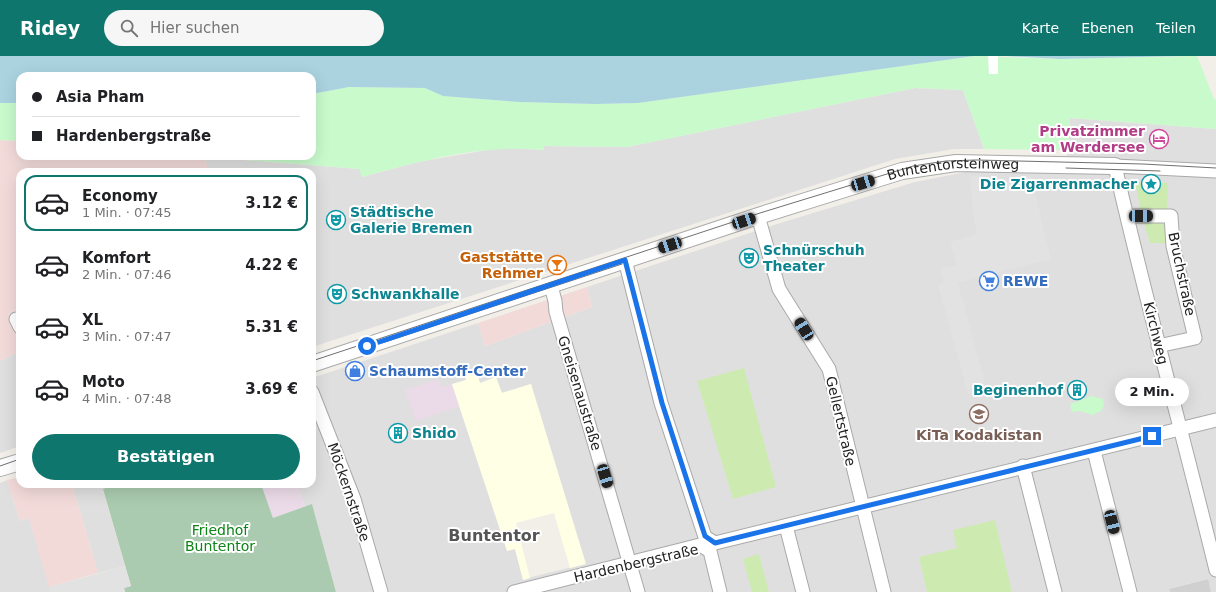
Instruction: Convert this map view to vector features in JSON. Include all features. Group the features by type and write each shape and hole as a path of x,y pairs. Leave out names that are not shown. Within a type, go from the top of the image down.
{"street":[{"name":"Buntentorsteinweg","path":"316,363 551,286 758,216 889,174 929,165 980,162 1216,171"},
{"name":"Kirchweg","path":"1115,166 1158,346 1181,429 1216,570"},
{"name":"Gellertstraße","path":"758,216 779,289 829,369 884,592"},
{"name":"Bruchstraße","path":"1128,216 1171,216 1174,246 1195,338 1158,346"},
{"path":"625,260 662,403 705,536 712,547 720,592"},
{"name":"Gneisenaustraße","path":"551,286 558,319 638,592"},
{"name":"Möckernstraße","path":"316,402 354,499 381,592"},
{"name":"Hardenbergstraße","path":"514,592 554,588 630,562 700,545 712,547 786,526 1023,466 1094,451 1216,420"},
{"path":"1094,451 1130,592"},
{"path":"0,468 16,463"},
{"path":"1023,466 1055,592"},
{"path":"786,526 803,592"}],"shaded area":[{"path":"915,88 963,90 984,149 954,149 895,159 316,346 316,168 207,168 206,160 244,160 360,169 362,177 418,162 487,150 505,148 543,150 544,146 627,147"},
{"path":"1070,118 1216,129 1216,592 1211,592 1207,579 1169,589 1170,592 336,592 312,505 305,507 298,488 316,488 316,377 478,323 485,346 592,307 587,287 777,224 915,182 976,170 1066,174","holes":["476,370 480,383 496,377 501,393 531,384 585,564 523,579 515,549 507,550 452,385 466,380"]},
{"path":"0,140 16,141 16,160 206,160 207,168 16,168 16,310 9,314 16,331 16,353 0,361"},
{"path":"981,176 989,179 991,185 1031,176 1051,259 958,283 987,390 968,394 938,285 944,282 940,269 957,265 950,242 977,234 972,207 971,177"},
{"path":"587,287 592,307 485,346 478,323"},
{"path":"16,353 16,447 0,453 0,361"},
{"path":"476,370 480,383 496,377 502,393 531,384 586,564 570,568 554,513 516,523 530,578 523,580 515,549 507,551 452,384 466,380 465,374"},
{"path":"439,379 442,387 452,384 459,406 416,421 405,390"},
{"path":"16,478 16,488 73,488 98,573 49,587 29,518 20,521 7,480"},
{"path":"7,480 20,521 29,518 51,592 0,592 0,483"},
{"path":"73,488 108,488 103,490 125,566 98,573"},
{"path":"262,488 298,488 305,507 273,518"},
{"path":"125,566 131,586 124,588 125,592 51,592 49,587"},
{"path":"1208,579 1211,592 1170,592 1169,589"}],"green space":[{"path":"974,56 1060,59 1197,56 1214,99 1216,99 1216,129 1070,118 1068,150 984,149 963,90 915,88 627,147 544,146 544,150 497,149 452,155 406,165 362,177 359,169 248,160 316,160 316,93 349,87 425,88 443,96 519,102 595,104 638,103"},
{"path":"0,103 16,103 16,141 0,140"},
{"path":"1135,182 1168,183 1167,211 1141,211"},
{"path":"1166,219 1168,243 1150,243 1143,220"},
{"path":"744,368 776,487 733,499 697,381"},
{"path":"1092,396 1103,399 1104,406 1101,411 1092,415 1080,411 1072,412 1070,404"},
{"name":"Friedhof Buntentor","path":"262,488 273,518 312,504 336,592 125,592 124,588 131,586 103,489"},
{"path":"995,520 1012,592 927,592 919,557 957,548 953,530"},
{"path":"759,554 769,592 752,592 743,559"}],"water":[{"path":"0,56 974,56 638,103 595,104 519,102 443,96 425,88 349,87 316,93 316,72 16,72 16,103 0,103"},
{"path":"1006,56 1182,56 1060,59"}],"pier":[{"path":"988,56 998,56 998,74 989,74"}],"tram line":[{"path":"316,360 760,213 913,166 946,161 976,160 1143,164 1216,168"},
{"path":"1066,168 1160,171"},
{"path":"382,343 622,264"},
{"path":"0,466 16,460"}],"place":[{"name":"Privatzimmer am Werdersee","path":"1159,139"},
{"name":"Die Zigarrenmacher","path":"1151,184"},
{"name":"Städtische Galerie Bremen","path":"336,220"},
{"name":"Schnürschuh Theater","path":"749,258"},
{"name":"Gaststätte Rehmer","path":"557,265"},
{"name":"REWE","path":"989,281"},
{"name":"Schwankhalle","path":"337,294"},
{"name":"Schaumstoff-Center","path":"355,371"},
{"name":"Beginenhof","path":"1077,390"},
{"name":"KiTa Kodakistan","path":"979,414"},
{"name":"Shido","path":"398,433"}],"district":[{"name":"Buntentor","path":"494,535"}],"route":[{"path":"367,346 504,300 551,286 625,260 662,403 705,536 715,543 1023,466 1094,451 1152,436"}]}
